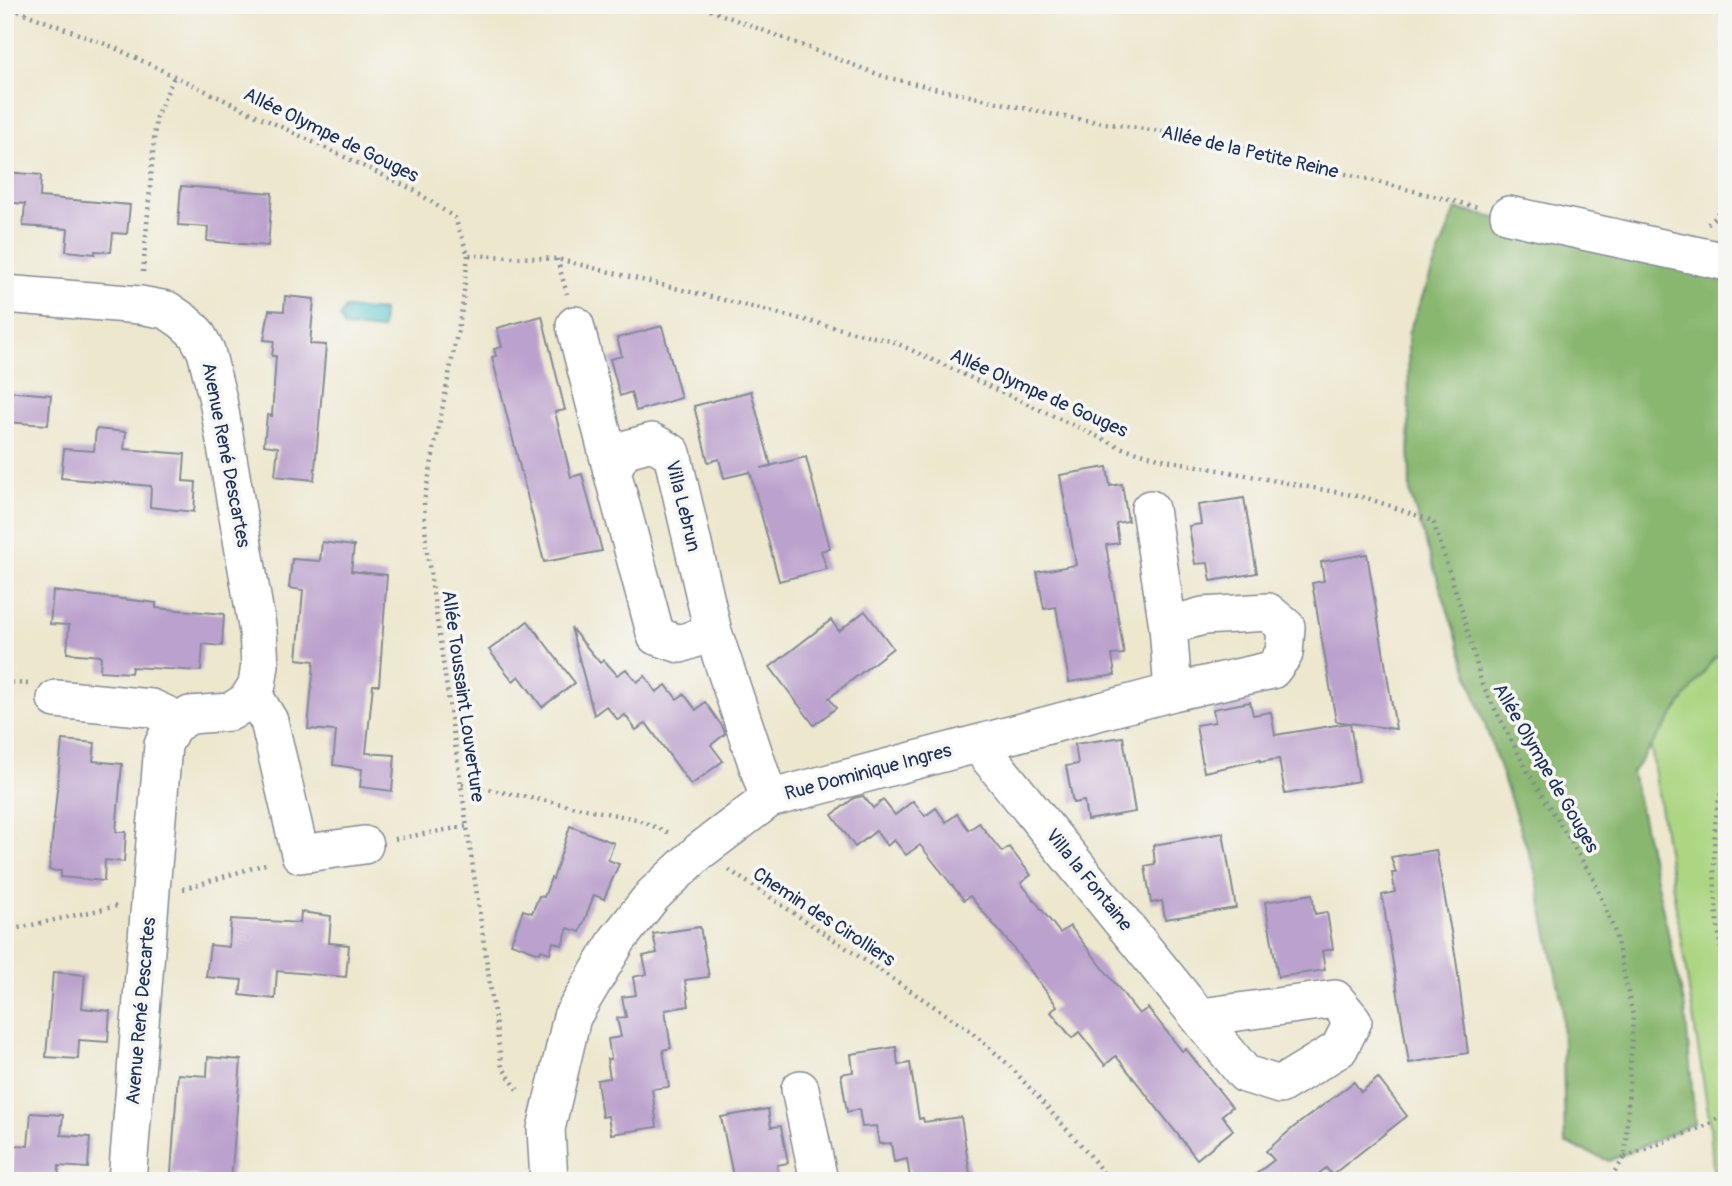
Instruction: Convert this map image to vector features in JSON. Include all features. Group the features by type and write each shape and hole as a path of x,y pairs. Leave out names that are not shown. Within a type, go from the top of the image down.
{"street":[{"path":"1509,215 1727,262"},
{"name":"Avenue René Descartes","path":"5,293 140,304 167,310 196,333 206,351 218,400 258,632 260,665 257,684 251,693"},
{"path":"575,325 656,636 680,644 713,632"},
{"name":"Villa Lebrun","path":"612,471 623,450 652,442 673,453 713,632 769,799"},
{"path":"1150,509 1168,626 1173,692"},
{"name":"Rue Dominique Ingres","path":"549,1181 546,1129 572,1017 618,939 653,895 699,851 769,799 1173,692 1272,670 1284,654 1286,627 1268,612 1203,616 1168,626"},
{"path":"56,699 151,708 180,721 190,715 230,712 247,701 251,693"},
{"path":"251,693 269,721 300,854 363,845"},
{"name":"Avenue René Descartes","path":"127,1181 163,745 173,725 180,721"},
{"name":"Villa la Fontaine","path":"978,744 1201,1017"},
{"path":"800,1089 819,1181"}],"path":[{"name":"Allée de la Petite Reine","path":"697,5 885,77 1059,117 1204,138 1509,215"},
{"name":"Allée Olympe de Gouges","path":"5,6 113,47 414,190 455,218 468,255 557,258 894,342 1120,447 1166,460 1367,498 1433,521 1482,684 1528,772 1593,878 1615,932 1633,1016 1625,1157"},
{"path":"140,304 156,117 174,76"},
{"name":"Allée Toussaint Louverture","path":"468,255 461,309 424,501 426,544 502,1067 546,1129"},
{"path":"1727,774 1716,815 1715,876 1722,961 1727,980"},
{"name":"Chemin des Cirolliers","path":"462,784 636,818 662,828 968,1029 1010,1065 1089,1154 1109,1181"},
{"path":"363,845 468,826"},
{"path":"1608,1181 1625,1157 1710,1124 1727,1110"}],"green space":[{"path":"1456,209 1727,268 1727,654 1714,658 1632,773 1685,1008 1695,1123 1609,1161 1565,1143 1562,1003 1535,871 1410,494 1408,334"},
{"path":"1727,276 1727,1181 1714,1181 1710,1124 1623,570"},
{"path":"1727,802 1727,914 1719,874 1720,843"}],"water":[{"path":"345,308 383,311 382,330 344,327 340,317"}],"building":[{"path":"5,172 41,175 40,197 130,205 127,234 113,233 111,252 95,251 95,254 66,251 68,229 23,226 25,204 5,202"},
{"path":"181,186 272,193 268,246 207,241 208,227 178,225"},
{"path":"285,296 314,299 310,344 326,345 314,480 275,476 278,447 264,445 267,415 272,416 276,356 272,356 274,341 264,340 269,310 284,311"},
{"path":"542,316 565,410 555,412 571,477 582,474 602,551 544,562 492,357 496,356 494,349 502,347 497,328"},
{"path":"662,326 681,398 636,411 631,392 620,396 610,359 622,356 617,338"},
{"path":"5,391 51,395 48,425 5,422"},
{"path":"751,391 771,466 806,457 830,548 821,551 827,569 779,581 750,472 724,478 719,459 708,462 694,406"},
{"path":"96,429 126,432 124,449 185,454 183,481 196,482 194,512 150,507 151,486 61,478 64,449 94,451"},
{"path":"1107,467 1110,486 1122,484 1128,521 1116,523 1119,543 1106,545 1124,654 1112,655 1115,675 1069,682 1056,607 1044,609 1037,572 1076,565 1060,475"},
{"path":"1244,498 1257,573 1211,581 1208,563 1195,564 1189,526 1201,524 1198,505"},
{"path":"322,542 354,546 351,571 387,575 379,685 373,685 366,753 395,755 392,791 360,787 362,769 333,765 336,731 308,729 314,661 297,659 303,590 289,588 292,559 320,561"},
{"path":"1367,554 1396,729 1350,723 1359,781 1285,794 1279,759 1260,760 1204,772 1196,725 1215,722 1213,709 1250,702 1253,715 1271,712 1275,735 1349,723 1336,721 1312,583 1324,581 1321,562"},
{"path":"53,591 156,603 156,608 224,614 222,646 203,644 201,671 132,667 131,673 100,671 101,656 67,653 69,625 50,624"},
{"path":"865,611 893,648 829,698 836,708 814,725 770,667 831,620 839,631"},
{"path":"528,621 575,683 542,707 519,676 513,681 489,650"},
{"path":"571,628 600,663 604,660 617,675 626,669 637,682 645,676 656,692 666,685 677,699 684,694 696,710 705,702 725,734 711,745 723,761 691,785 646,723 636,730 625,715 618,720 606,706 594,715"},
{"path":"1123,737 1135,812 1087,820 1084,801 1073,803 1066,766 1078,764 1075,744"},
{"path":"62,740 95,743 93,761 122,764 116,832 126,832 124,862 105,860 104,881 61,877 61,871 49,870"},
{"path":"863,796 873,808 883,800 895,815 913,801 925,816 936,808 946,822 957,814 969,830 979,823 1002,852 1009,847 1031,875 1021,883 1060,933 1070,926 1139,1014 1148,1008 1182,1051 1186,1049 1232,1107 1222,1115 1233,1130 1197,1159 1116,1056 1105,1065 1079,1032 1072,1038 1051,1012 1057,1006 1011,945 970,896 964,900 920,845 906,855 894,840 887,846 876,831 855,847 832,815 854,798"},
{"path":"570,826 614,843 608,860 619,864 604,899 594,895 580,932 568,928 562,945 553,942 550,953 541,950 540,953 511,943 523,910 532,913 539,896 544,897 551,878 553,879"},
{"path":"1223,833 1236,908 1165,919 1162,901 1151,903 1145,866 1155,864 1153,845"},
{"path":"1436,850 1456,959 1468,1053 1409,1063 1382,895 1395,892 1392,873 1396,873 1391,857"},
{"path":"1312,894 1315,914 1327,912 1333,949 1322,951 1325,970 1278,977 1265,902"},
{"path":"301,912 331,916 329,943 349,945 346,977 277,971 275,999 240,995 242,980 206,977 210,945 229,947 231,919 300,923"},
{"path":"700,927 709,977 685,980 689,1006 665,1010 671,1048 663,1050 669,1087 652,1089 657,1127 611,1134 608,1116 602,1117 597,1080 610,1078 608,1039 621,1037 617,1018 626,1017 622,997 636,995 633,977 647,974 643,956 657,953 653,934"},
{"path":"53,972 85,975 82,1008 110,1011 108,1042 79,1040 78,1059 46,1057"},
{"path":"896,1047 898,1065 910,1063 919,1119 923,1118 924,1122 961,1117 971,1181 923,1181 922,1176 910,1178 907,1159 894,1162 891,1143 879,1144 876,1126 862,1127 859,1109 847,1112 841,1074 853,1072 851,1054"},
{"path":"208,1057 241,1060 231,1181 198,1181 198,1176 171,1173 178,1074 207,1076"},
{"path":"1378,1078 1407,1116 1332,1175 1326,1168 1310,1181 1247,1181 1274,1160 1266,1151 1294,1127 1354,1082 1361,1092"},
{"path":"768,1109 771,1127 781,1126 788,1163 777,1165 779,1181 734,1181 721,1117"},
{"path":"31,1113 63,1115 61,1135 90,1137 88,1168 59,1166 58,1181 25,1181 26,1175 12,1175 15,1145 28,1146"}]}
